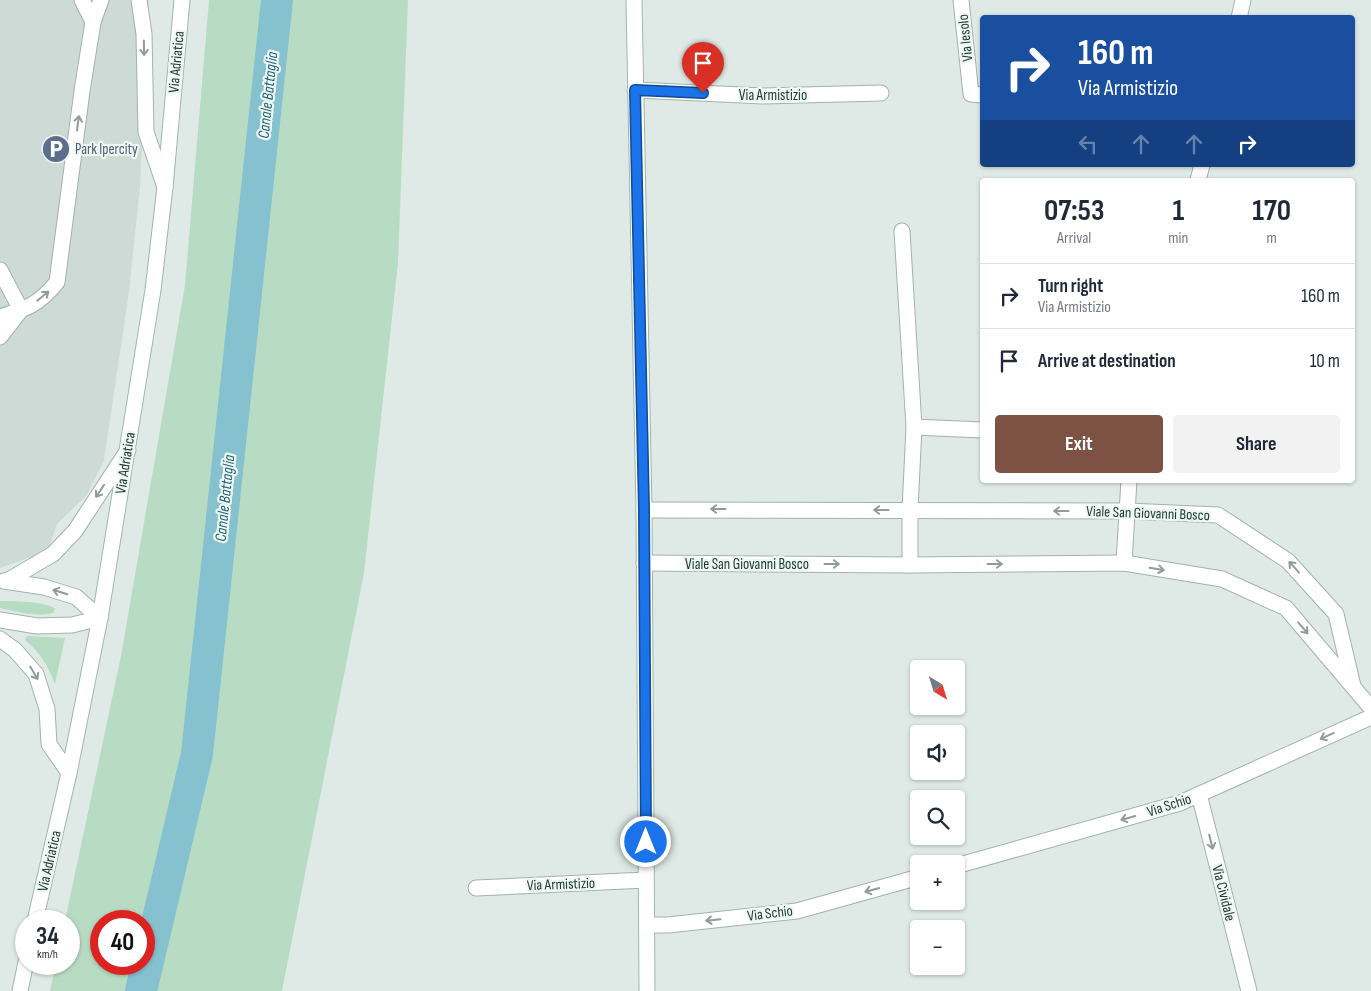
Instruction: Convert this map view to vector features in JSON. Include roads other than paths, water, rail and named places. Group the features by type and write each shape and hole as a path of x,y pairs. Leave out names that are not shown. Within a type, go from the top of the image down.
{"street":[{"path":"82,0 93,22"},
{"path":"0,317 21,310 46,296 57,282 93,22 102,0"},
{"path":"139,0 144,34 146,132 165,187"},
{"name":"Via Adriatica","path":"38,910 69,772 100,618 128,450 153,290 165,187 182,0"},
{"path":"634,0 644,510 647,991"},
{"name":"Via Iesolo","path":"961,0 971,94 980,95"},
{"path":"1240,15 1243,0"},
{"name":"Via Armistizio","path":"635,90 763,96 881,94"},
{"path":"902,231 914,427 910,510 910,565"},
{"path":"0,270 21,310"},
{"path":"0,337 21,310"},
{"path":"914,427 980,430"},
{"path":"3,581 53,554 75,531 128,450"},
{"path":"1124,563 1130,483"},
{"name":"Viale San Giovanni Bosco","path":"644,510 1127,511 1218,515 1288,561 1336,614 1353,686"},
{"name":"Viale San Giovanni Bosco","path":"644,563 910,565 1124,563 1222,579 1286,608 1371,708"},
{"path":"3,581 44,587 76,597 100,618"},
{"path":"0,620 37,626 72,625 100,618"},
{"path":"0,639 14,650 36,674 47,709 49,744 69,772"},
{"name":"Via Schio","path":"965,863 1171,805 1371,716"},
{"name":"Via Cividale","path":"1199,794 1249,991"},
{"name":"Via Schio","path":"647,925 668,925 796,911 910,879"},
{"name":"Via Armistizio","path":"476,888 646,880"},
{"path":"20,991 23,975"}],"waterway":[{"name":"Canale Battaglia","path":"141,991 197,754 277,0"}],"place":[{"name":"Park Ipercity","path":"56,149"}]}
